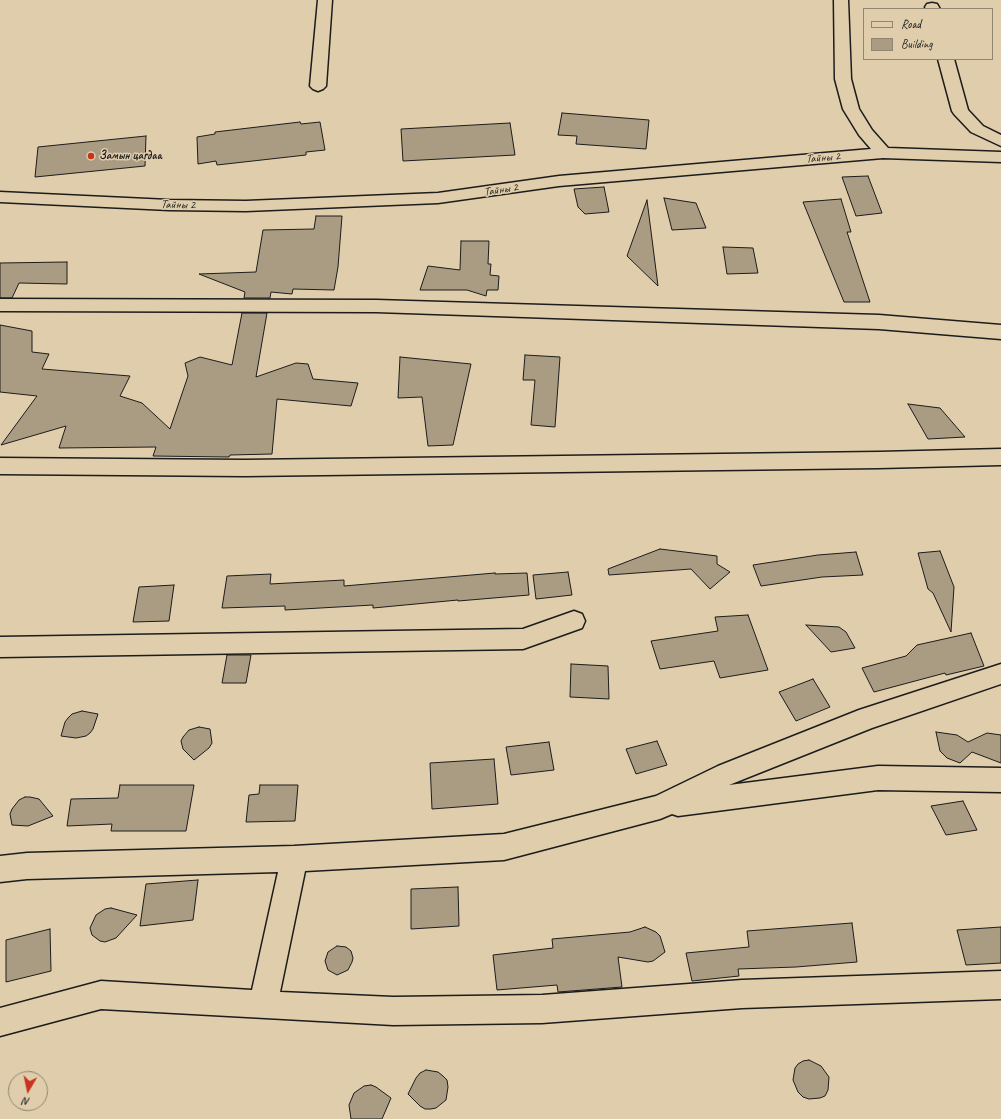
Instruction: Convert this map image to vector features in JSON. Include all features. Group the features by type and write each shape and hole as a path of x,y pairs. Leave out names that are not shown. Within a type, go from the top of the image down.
{"street":[{"path":"318,86 325,0"},
{"path":"841,0 843,79 851,109 865,132 883,153"},
{"path":"946,60 960,111 977,129 1001,141"},
{"name":"Тайны 2","path":"0,197 169,205 246,206 438,198 559,181 883,153 1000,158"},
{"path":"0,305 376,306 879,322 1001,332"},
{"path":"0,466 245,468 879,460 1001,457"},
{"path":"0,647 523,639 574,621"},
{"path":"660,807 727,774 868,718 1001,674"},
{"path":"0,869 35,866 294,859 504,847 660,807 878,778 1001,780"},
{"path":"263,1005 294,859"},
{"path":"0,1022 101,995 263,1005 393,1010 542,1009 742,994 1001,985"}],"building":[{"path":"562,113 649,120 646,149 576,144 577,136 558,135"},
{"path":"300,122 301,124 320,122 325,150 306,152 306,155 217,165 216,161 198,164 197,137 215,134 215,132"},
{"path":"510,123 515,155 403,161 401,129"},
{"name":"Замын цагдаа","path":"146,136 145,166 35,177 38,147"},
{"path":"868,176 882,213 856,216 842,177"},
{"path":"604,187 609,212 585,214 578,207 574,189"},
{"path":"664,198 696,203 706,228 672,230"},
{"path":"841,199 851,232 847,232 870,302 844,302 803,202"},
{"path":"647,200 658,286 627,256"},
{"path":"316,216 342,216 338,267 334,290 293,289 292,294 271,292 270,298 244,298 245,292 199,274 256,272 263,230 314,229"},
{"path":"461,241 489,241 488,264 491,264 490,275 499,276 498,290 487,290 486,296 467,290 420,290 428,266 460,270"},
{"path":"723,247 753,248 758,273 727,274"},
{"path":"67,262 67,284 19,283 12,298 0,298 0,263"},
{"path":"242,313 267,313 256,377 296,363 308,364 313,379 358,383 351,406 277,399 272,454 230,455 229,457 153,456 156,447 59,448 66,426 1,445 37,396 0,392 0,325 32,331 32,352 49,354 42,369 130,376 120,396 142,403 170,429 188,376 185,363 200,357 232,365"},
{"path":"525,355 560,357 555,427 531,425 535,380 523,380"},
{"path":"400,357 471,364 453,445 428,446 422,397 398,398"},
{"path":"908,404 940,408 965,437 928,439"},
{"path":"660,549 717,556 717,564 730,572 710,589 691,569 609,575 608,569"},
{"path":"940,551 954,587 951,632 933,593 928,589 918,553"},
{"path":"856,552 863,575 822,577 761,586 753,565 818,555"},
{"path":"568,572 572,595 536,599 533,575"},
{"path":"495,573 527,573 529,595 373,608 373,605 285,610 285,606 222,608 227,576 271,574 270,584 344,580 344,586"},
{"path":"174,585 169,621 133,622 139,587"},
{"path":"748,615 768,670 720,678 714,661 660,669 651,641 718,631 715,617"},
{"path":"806,625 839,627 846,632 855,648 831,652"},
{"path":"971,633 984,666 946,675 945,673 874,692 862,668 906,656 917,645"},
{"path":"227,655 251,655 246,683 222,683"},
{"path":"571,664 608,666 609,699 570,697"},
{"path":"813,679 830,707 796,721 779,692"},
{"path":"82,711 98,714 93,729 90,733 86,736 76,738 61,736 65,722 68,718 72,714"},
{"path":"199,727 210,729 212,743 209,748 194,760 183,749 181,741 189,730"},
{"path":"936,732 957,735 968,742 987,733 1001,735 1001,763 972,752 960,763 947,758 940,751"},
{"path":"657,741 667,765 636,774 626,749"},
{"path":"549,742 554,770 511,775 506,747"},
{"path":"494,759 498,804 432,809 430,763"},
{"path":"120,785 194,785 186,831 111,831 112,824 67,826 71,799 118,798"},
{"path":"260,785 298,785 295,821 246,822 249,795 259,794"},
{"path":"25,797 39,799 53,816 28,826 12,825 10,814 12,809 19,800"},
{"path":"963,801 977,830 946,835 931,806"},
{"path":"198,880 193,920 140,926 146,884"},
{"path":"458,887 459,926 411,929 411,889"},
{"path":"111,908 137,915 116,938 105,942 100,941 92,935 90,928 96,915 105,909"},
{"path":"852,923 857,962 796,967 738,969 739,976 692,981 686,953 749,947 747,931"},
{"path":"645,927 656,932 660,936 665,952 653,961 648,962 618,957 622,987 558,992 557,985 497,990 493,955 553,948 552,939 630,932"},
{"path":"1001,927 1001,963 966,965 957,930"},
{"path":"50,929 51,971 6,982 6,940"},
{"path":"337,946 346,947 351,951 353,958 348,970 337,975 328,970 325,961 328,952"},
{"path":"809,1060 821,1066 829,1077 828,1090 825,1096 820,1098 809,1099 803,1097 798,1092 793,1080 795,1068 798,1064"},
{"path":"426,1070 438,1072 447,1080 448,1087 446,1100 436,1108 431,1109 425,1109 420,1106 408,1094 416,1078 420,1073"},
{"path":"371,1085 391,1098 382,1119 351,1119 349,1105 354,1093 364,1086"}],"place":[{"name":"Замын цагдаа","path":"91,156"}]}
